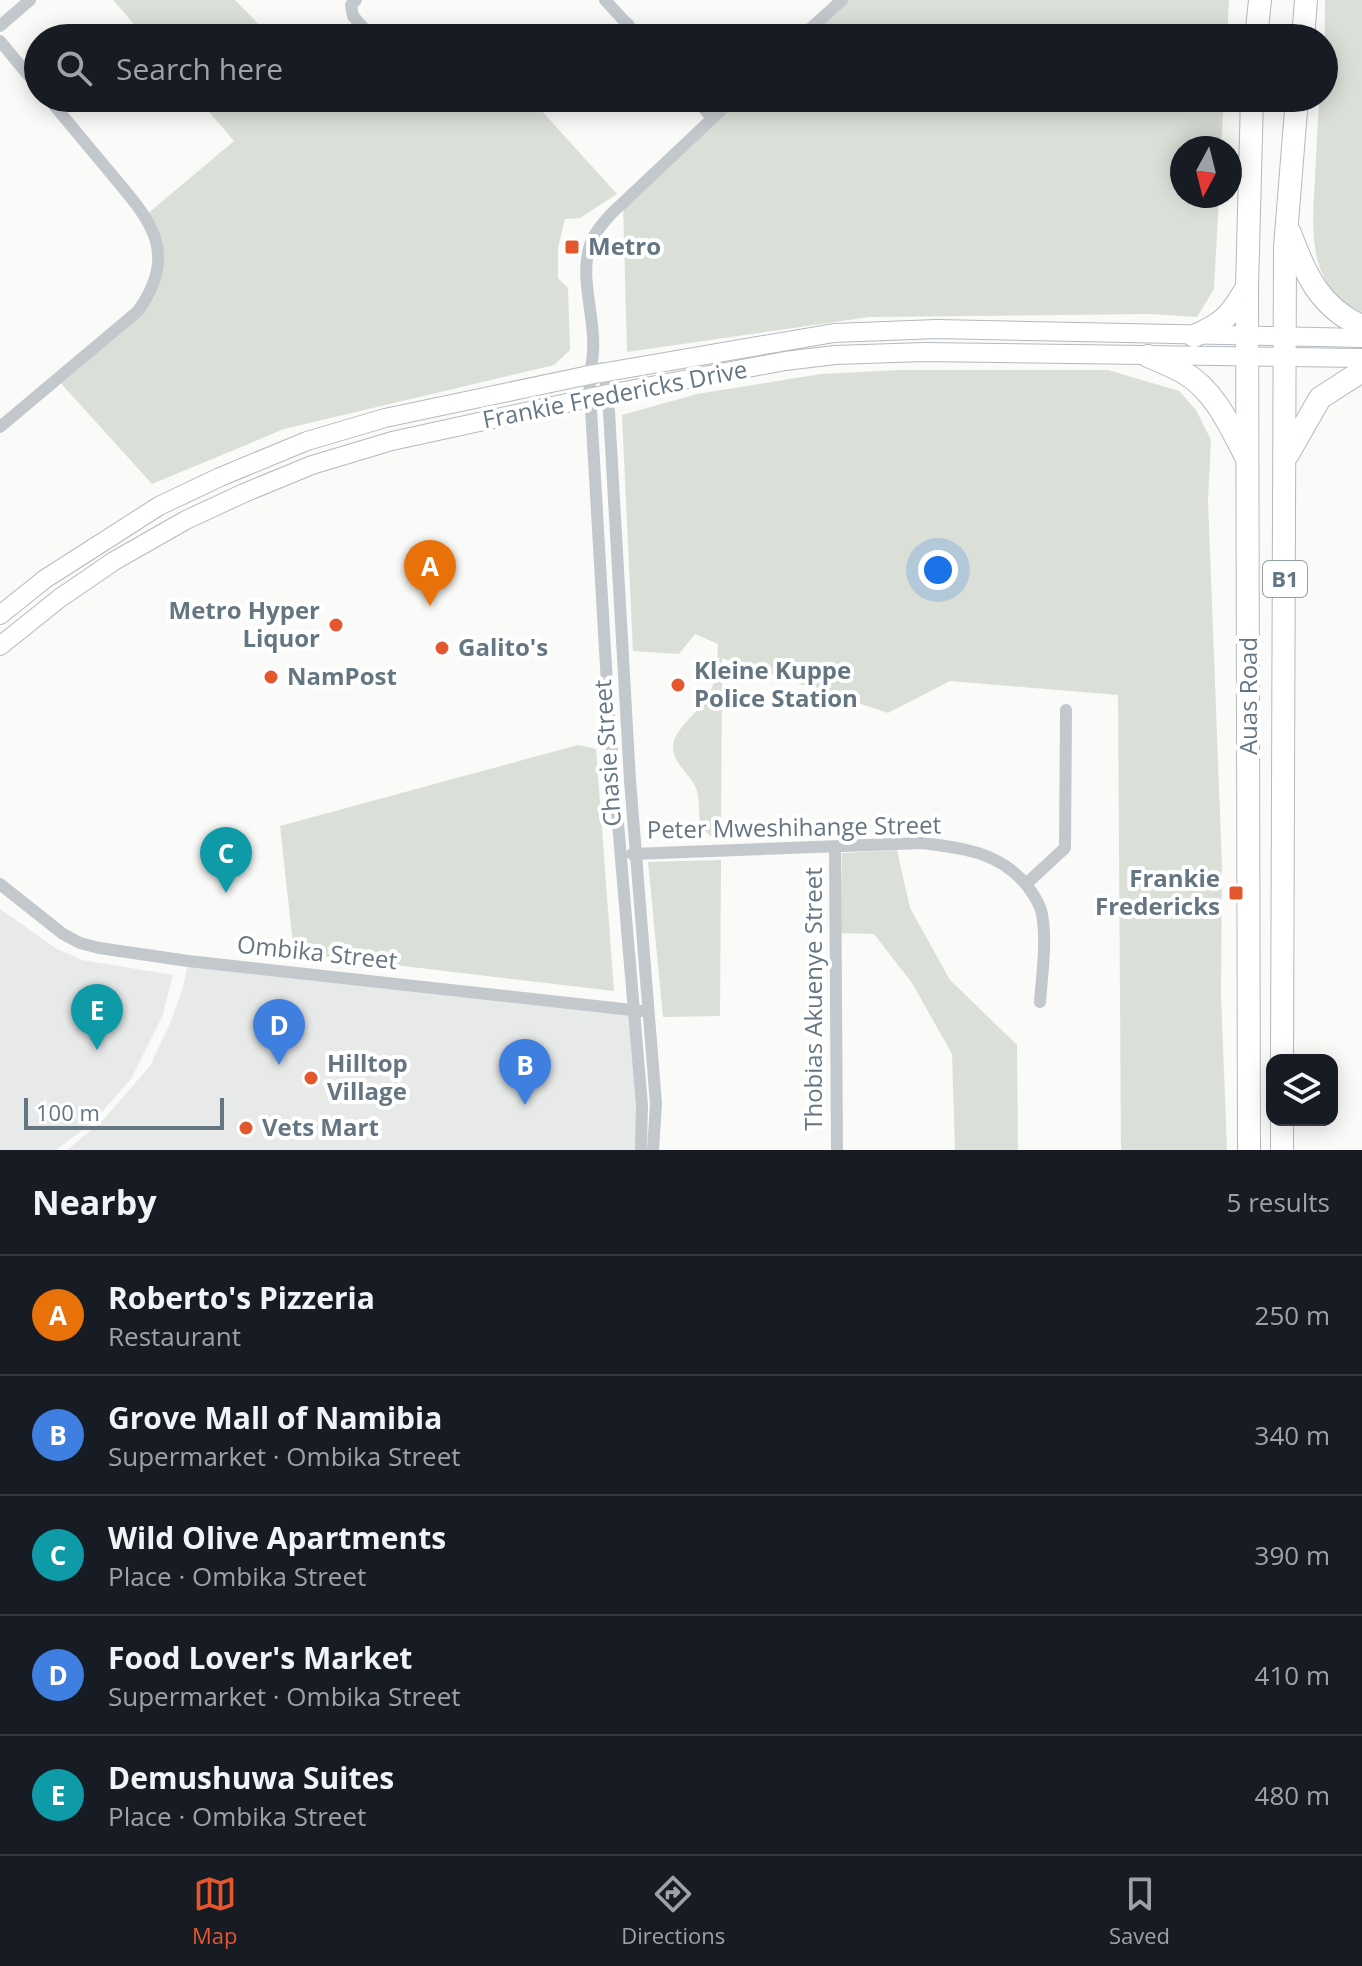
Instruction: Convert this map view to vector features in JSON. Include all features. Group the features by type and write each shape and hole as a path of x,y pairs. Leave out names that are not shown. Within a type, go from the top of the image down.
{"highway":[{"path":"1257,24 1260,0"},
{"path":"1304,24 1306,0"},
{"name":"Auas Road","path":"1249,1150 1247,287 1252,112"},
{"name":"Auas Road","path":"1282,1054 1287,225 1296,112"},
{"path":"1287,225 1304,270 1317,292 1335,311 1362,326"},
{"path":"1194,336 1217,326 1231,314 1247,287"},
{"path":"1148,356 1184,372 1205,389 1234,433 1249,464"},
{"path":"1285,459 1320,398 1362,371"},
{"path":"1282,1126 1282,1150"}],"main road":[{"name":"Frankie Fredericks Drive","path":"0,615 45,579 159,506 307,441 385,418 597,374 834,333 937,329 1194,336 1248,347"},
{"path":"1286,347 1362,338"},
{"name":"Frankie Fredericks Drive","path":"0,646 60,598 114,561 186,520 312,465 392,441 600,395 785,361 835,355 924,352 1148,356 1248,347 1286,347"},
{"path":"1286,347 1362,358"}],"street":[{"path":"0,26 30,0"},
{"path":"356,0 351,5 353,16 360,24"},
{"path":"605,0 628,24"},
{"path":"814,24 838,1"},
{"path":"0,41 24,70"},
{"path":"0,427 138,311 151,292 157,275 158,252 146,215 60,112"},
{"path":"707,112 712,118"},
{"name":"Chasie Street","path":"653,1150 656,1104 649,1011 600,395 587,279 590,245 599,228 719,112"},
{"name":"Chasie Street","path":"600,395 599,565 642,1105 641,1150"},
{"path":"1026,884 1065,848 1066,710"},
{"name":"Peter Mweshihange Street","path":"621,854 922,843 965,848 995,858 1026,884 1042,912 1044,938 1040,1002"},
{"name":"Thobias Akuenye Street","path":"835,847 837,1150"},
{"name":"Ombika Street","path":"0,884 63,934 99,948 188,961 649,1011"}],"shaded area":[{"path":"113,0 235,0 258,24 134,24"},
{"path":"842,0 1229,0 1228,24 816,24"},
{"path":"1325,0 1362,0 1362,312 1331,288 1316,255 1313,217 1318,112 1338,112 1338,24 1325,24"},
{"path":"209,112 543,112 617,194 580,218 565,219 558,248 558,278 568,288 570,350 554,365 284,429 152,484 57,379 138,311 157,275 146,215 234,141"},
{"path":"721,112 1223,112 1222,136 1170,136 1170,208 1218,208 1214,289 1197,317 1149,314 869,317 627,352 623,203"},
{"path":"900,370 1108,370 1179,391 1196,410 1211,440 1208,500 1222,866 1221,995 1227,1150 1121,1150 1118,695 950,681 888,713 722,658 721,841 702,826 695,786 676,759 673,746 679,732 710,692 716,672 718,644 695,634 679,654 633,651 622,415 697,394 821,374"},
{"path":"578,745 596,749 614,991 294,953 280,826"},
{"path":"897,850 910,908 950,980 1017,1045 1018,1150 955,1150 952,1054 912,983 874,934 840,933 842,853"},
{"path":"721,860 720,1016 663,1017 648,862"},
{"path":"0,909 57,949 82,960 173,975 162,1017 131,1079 92,1123 56,1150 0,1150"},
{"path":"188,961 634,1011 640,1150 67,1150 103,1120 150,1066 171,1021 184,984"}],"place":[{"name":"Metro","path":"572,247"},
{"name":"Roberto's Pizzeria","path":"430,606"},
{"name":"Metro Hyper Liquor","path":"336,625"},
{"name":"Galito's","path":"442,648"},
{"name":"NamPost","path":"271,677"},
{"name":"Kleine Kuppe Police Station","path":"678,685"},
{"name":"Wild Olive Apartments","path":"226,893"},
{"name":"Frankie Fredericks","path":"1236,893"},
{"name":"Demushuwa Suites","path":"97,1050"},
{"name":"Food Lover's Market","path":"279,1065"},
{"name":"Hilltop Village","path":"311,1078"},
{"name":"Grove Mall of Namibia","path":"525,1105"},
{"name":"Vets Mart","path":"246,1128"}]}
